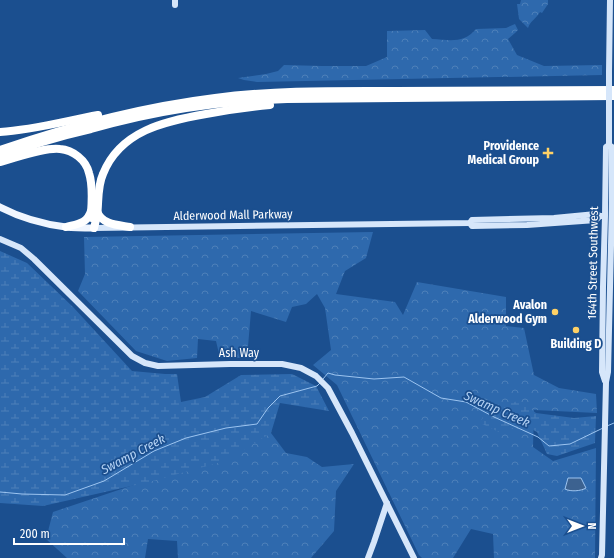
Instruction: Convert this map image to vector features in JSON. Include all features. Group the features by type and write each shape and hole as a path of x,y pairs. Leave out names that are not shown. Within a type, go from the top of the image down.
{"highway":[{"path":"0,150 31,139 101,119 215,98 312,91 614,90"},
{"path":"0,157 75,132 140,117 188,108 256,100 614,96"},
{"path":"66,227 84,221 89,217 94,209 103,174 109,162 124,144 146,129 190,116 230,109 340,99"},
{"path":"0,132 27,130 66,121 171,102 177,104"},
{"path":"0,162 45,150 61,149 68,150 75,154 86,165 89,172 94,209 94,228"},
{"path":"94,209 104,221 130,227"}],"main road":[{"name":"164th Street Southwest","path":"602,557 604,439 606,382 608,372 608,216 612,147 609,145 610,0"},
{"name":"Alderwood Mall Parkway","path":"0,207 9,212 42,223 66,227 94,228 470,223 472,226 527,225 596,220 608,216"},
{"name":"Ash Way","path":"0,239 21,248 34,259 132,356 145,363 158,366 282,364 301,368 321,381 332,395 414,558"},
{"path":"368,558 387,503"}],"green space":[{"path":"521,0 548,0 548,4 542,13 540,12 528,28 519,19 517,4 520,4"},
{"path":"515,24 518,30 508,39 517,55 544,66 602,65 602,75 257,82 238,78 278,71 284,65 366,66 387,57 387,31 425,30 432,39 456,40 466,37 476,29 506,28"},
{"path":"373,232 366,258 345,271 336,294 395,302 403,315 417,282 506,297 506,326 524,328 534,375 559,388 596,394 597,413 534,410 533,447 553,461 596,448 595,558 494,558 493,534 471,529 453,558 422,558 419,555 337,385 313,365 331,350 325,308 317,294 306,304 292,307 286,322 251,311 247,358 220,358 216,341 198,339 197,358 167,361 136,351 78,291 85,274 84,237"},
{"name":"Swamp Creek","path":"0,251 27,263 73,307 132,371 177,374 181,402 205,397 241,375 292,374 316,386 329,411 280,403 271,433 225,461 149,482 43,506 0,503"},
{"path":"520,401 536,413 574,418 596,416 595,443 557,456 547,454 537,432 522,424 501,433 480,423 489,406"},
{"path":"268,429 286,453 307,457 322,467 354,464 336,491 334,531 311,558 178,558 177,541 148,539 145,558 67,558 46,539 53,512 181,469"}],"shaded area":[{"path":"568,478 581,478 586,488 576,491 565,489"}],"waterway":[{"name":"Swamp Creek","path":"323,379 328,373 374,379 404,377 441,398 466,402 494,417 538,437 549,446 570,444 603,428"},
{"name":"Swamp Creek","path":"0,492 65,495 104,481 154,451 186,438 226,428 257,424 268,408 280,396 317,386 320,383"},
{"name":"Swamp Creek","path":"607,426 614,423"}],"place":[{"name":"Providence Medical Group","path":"548,153"},
{"name":"Avalon Alderwood Gym","path":"555,312"},
{"name":"Building D","path":"576,330"}]}
